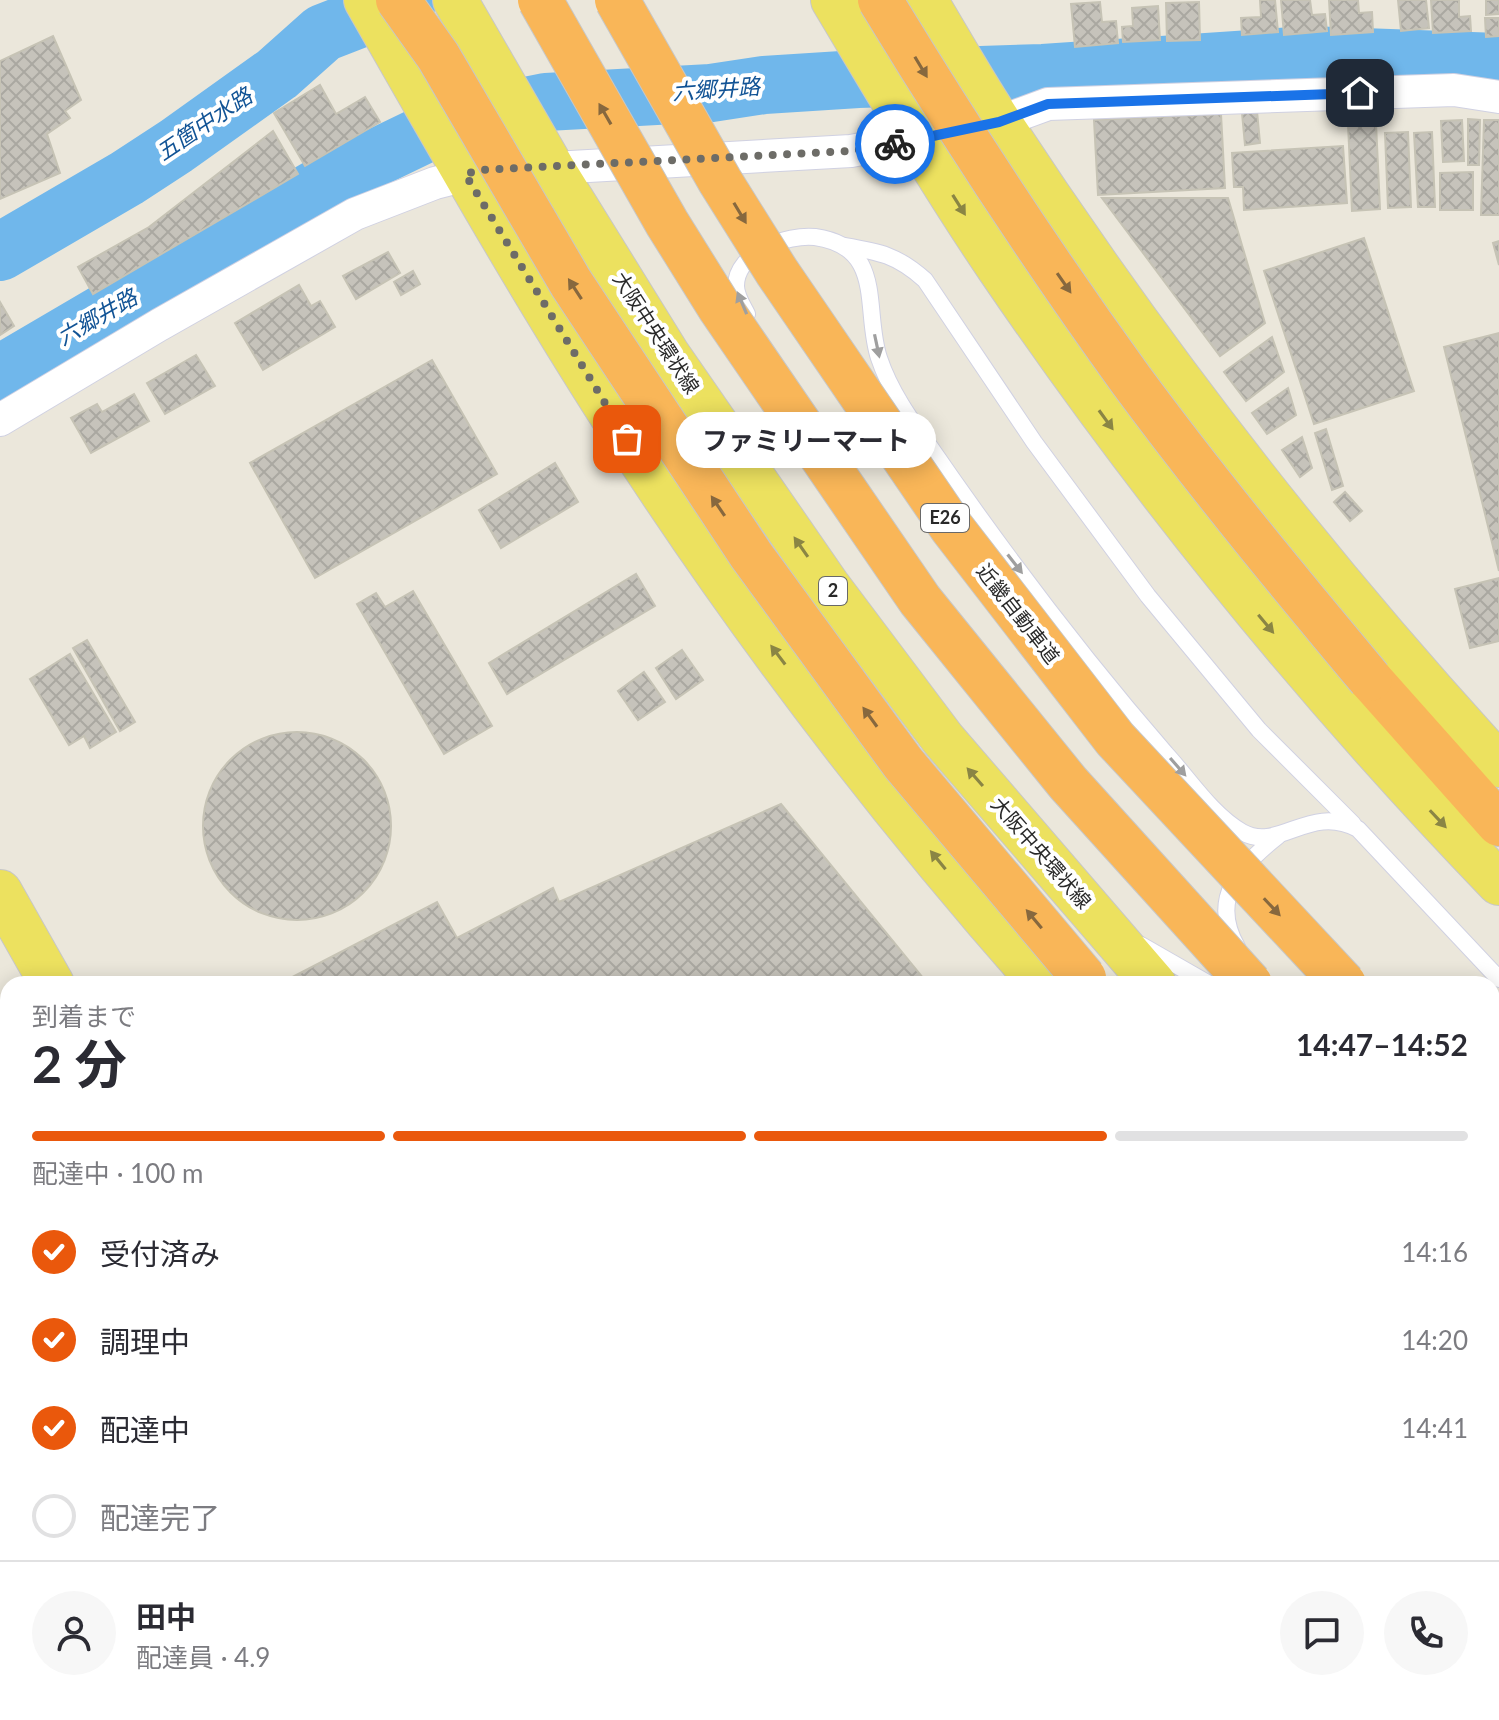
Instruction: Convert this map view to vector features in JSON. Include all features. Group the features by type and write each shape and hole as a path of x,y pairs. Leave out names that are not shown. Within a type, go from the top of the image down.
{"highway":[{"path":"540,0 667,223 720,308 920,600 1068,783 1248,973"},
{"name":"近畿自動車道","path":"617,0 720,181 777,272 952,528 1115,739 1337,976"},
{"path":"880,0 993,181 1131,379 1272,561 1370,679 1499,824"},
{"path":"393,19 438,56 571,283 751,555 903,763 1083,976"}],"main road":[{"path":"366,0 393,19 422,99 627,439 759,629 862,767 1035,976"},
{"name":"大阪中央環状線","path":"455,0 542,152 677,368 828,586 943,739 1147,976"},
{"path":"833,0 997,265 1055,350 1198,542 1387,765 1499,883"},
{"path":"925,0 994,114 1126,308 1260,486 1391,645 1499,765"},
{"path":"0,892 47,976"}],"street":[{"path":"0,420 355,214 458,163 480,170 542,152 851,151 909,125 1048,104 1454,90 1499,97"}],"lane":[{"path":"894,532 838,454 739,300 736,286 740,271 774,243 790,237 812,237 880,252 906,263 925,280 1034,442 1148,596 1259,730 1358,829 1496,976"},
{"path":"842,246 864,268 871,299 874,341 888,381 901,406 1008,556 1133,715 1222,815 1243,832 1257,837 1282,834"},
{"path":"970,635 1248,973"},
{"path":"1248,973 1229,932 1226,902 1229,889 1239,873 1282,834 1308,823 1331,819 1358,829"},
{"path":"1102,924 1195,976"}],"building":[{"path":"1260,0 1275,0 1278,32 1242,35 1241,18 1261,17"},
{"path":"1281,0 1310,0 1312,15 1325,14 1327,31 1284,35"},
{"path":"1329,0 1358,0 1359,13 1372,12 1373,32 1331,35"},
{"path":"1398,0 1426,0 1429,28 1401,31"},
{"path":"1431,0 1459,0 1459,17 1470,16 1471,31 1433,33"},
{"path":"1486,0 1499,0 1499,14 1486,15"},
{"path":"1100,2 1102,22 1116,21 1118,43 1075,47 1071,4"},
{"path":"1199,2 1200,40 1167,41 1166,3"},
{"path":"1158,6 1160,40 1123,42 1122,27 1133,26 1132,8"},
{"path":"1485,18 1499,18 1499,36 1486,37"},
{"path":"53,36 81,100 65,111 70,118 47,134 60,173 0,199 0,61"},
{"path":"320,85 336,114 365,97 380,122 305,166 274,113"},
{"path":"1257,111 1260,143 1245,145 1242,113"},
{"path":"1221,114 1225,188 1098,195 1094,120"},
{"path":"1468,119 1480,120 1479,165 1468,165"},
{"path":"1462,120 1464,161 1443,162 1441,121"},
{"path":"1484,120 1499,120 1499,215 1481,215"},
{"path":"1376,123 1380,209 1352,211 1348,124"},
{"path":"273,131 298,174 93,294 78,267 149,227"},
{"path":"1408,132 1411,207 1388,208 1385,133"},
{"path":"1432,132 1435,207 1418,207 1414,133"},
{"path":"1343,146 1347,203 1244,210 1243,187 1234,187 1232,153"},
{"path":"1473,172 1473,210 1440,210 1440,173"},
{"path":"1102,198 1228,198 1265,323 1220,356"},
{"path":"1364,238 1414,391 1314,424 1264,271"},
{"path":"1499,241 1499,265 1493,243"},
{"path":"388,252 400,273 356,299 343,276"},
{"path":"413,271 420,284 401,295 394,282"},
{"path":"299,285 311,306 320,301 335,327 263,370 235,323"},
{"path":"0,302 14,326 0,335"},
{"path":"1499,333 1499,571 1444,347"},
{"path":"1272,337 1284,372 1246,401 1224,372"},
{"path":"196,355 215,386 165,414 147,383"},
{"path":"432,360 497,474 315,578 250,463"},
{"path":"1288,388 1296,415 1267,434 1252,413"},
{"path":"134,394 149,421 91,453 71,418 97,404 102,412"},
{"path":"1326,429 1343,486 1332,490 1315,433"},
{"path":"1302,437 1312,468 1300,477 1282,450"},
{"path":"555,463 578,502 501,548 479,510"},
{"path":"1345,492 1362,511 1350,521 1334,502"},
{"path":"636,574 655,606 507,694 489,663"},
{"path":"1499,578 1499,641 1470,648 1455,589"},
{"path":"413,591 492,726 444,754 357,604 376,593 385,607"},
{"path":"87,640 135,722 120,731 73,648"},
{"path":"682,650 703,680 676,699 656,668"},
{"path":"70,654 116,732 90,748 84,736 69,745 30,679"},
{"path":"644,672 665,702 638,720 618,691"},
{"path":"297,732 333,739 363,760 384,790 391,826 384,862 363,892 333,913 297,920 261,913 231,892 210,862 203,826 210,790 231,760 261,739"},
{"path":"781,804 921,976 294,976 437,902 457,938 553,888 559,902"}],"waterway":[{"name":"五箇中水路","path":"0,252 176,146 277,74 323,33 408,0"},
{"name":"六郷井路","path":"0,374 338,176 454,120 546,102 711,93 764,85 858,79 1043,73 1308,55 1499,62"}],"way so far":[{"path":"627,439 465,174 480,170 851,151 895,144"}],"place":[{"name":"ファミリーマート","path":"627,439"}],"route":[{"path":"895,144 999,122 1048,104 1360,93"}]}
